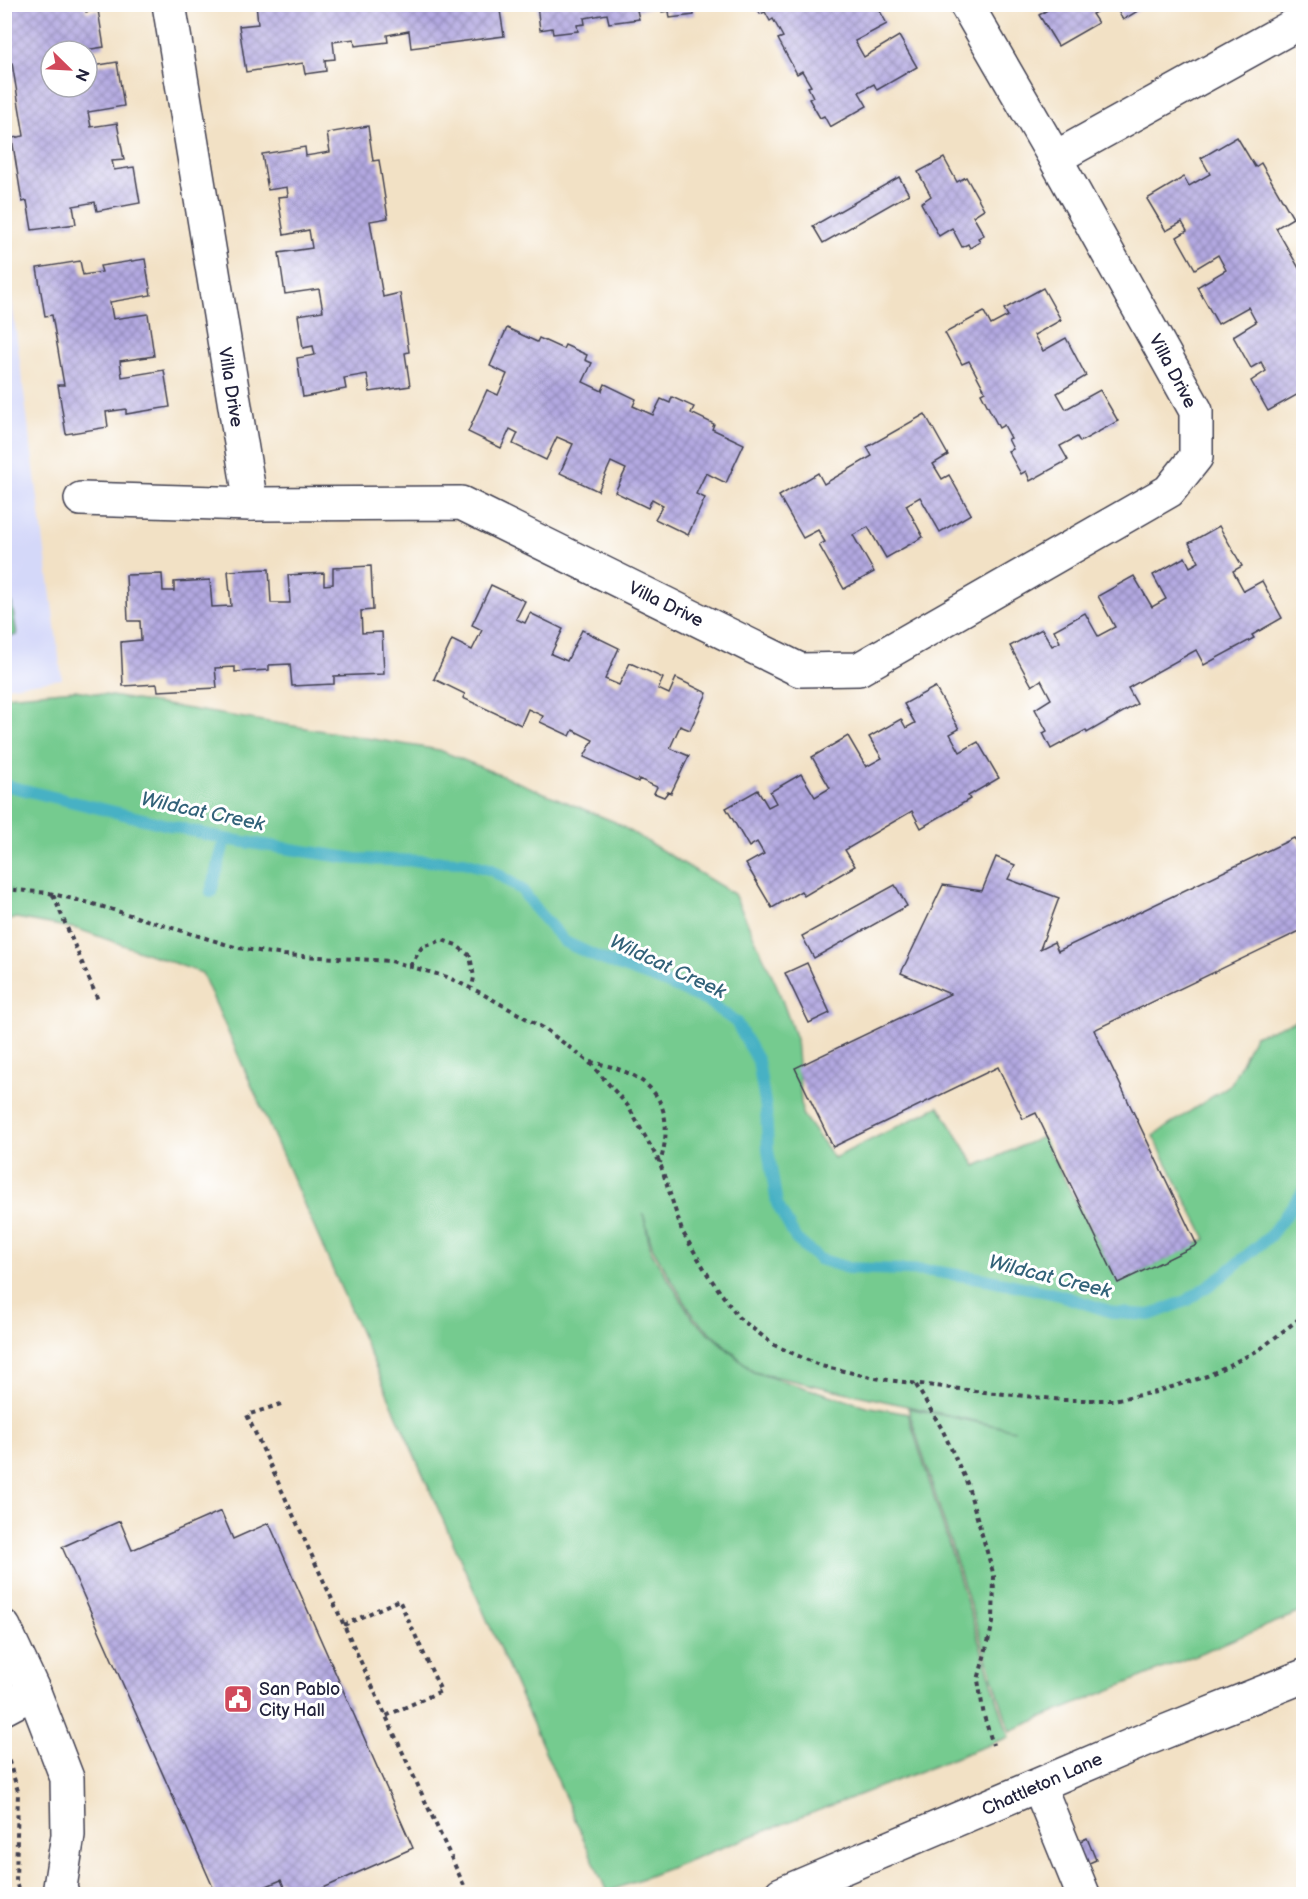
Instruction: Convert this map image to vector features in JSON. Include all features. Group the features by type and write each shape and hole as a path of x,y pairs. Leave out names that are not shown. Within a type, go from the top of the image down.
{"street":[{"name":"Villa Drive","path":"169,4 251,504 461,503 800,670 858,669 1169,491 1196,457 1196,411 966,4"},
{"path":"1299,4 1304,14"},
{"path":"1055,158 1304,20"},
{"path":"81,499 251,504"},
{"path":"4,1627 34,1692 67,1779 68,1835 60,1887 62,1894"},
{"name":"Chattleton Lane","path":"781,1894 1138,1742 1303,1677"},
{"path":"4,1708 34,1692"},
{"path":"1039,1786 1083,1894"}],"path":[{"path":"4,889 53,894 97,905 238,948 284,955 391,961 447,977 472,988 545,1029 589,1062 628,1106 660,1163 682,1231 708,1275 738,1317 774,1345 821,1366 916,1384 1064,1401 1113,1400 1156,1392 1207,1376 1259,1350 1304,1315"},
{"path":"53,894 98,1000"},
{"path":"410,966 422,947 442,940 456,945 470,956 474,977 472,988"},
{"path":"589,1062 615,1066 643,1080 658,1097 667,1122 665,1146 660,1163"},
{"path":"916,1384 942,1429 967,1483 994,1576 993,1623 978,1680 984,1716 993,1745"},
{"path":"281,1404 248,1415 468,1894"},
{"path":"344,1625 399,1600 441,1691 386,1716"},
{"path":"6,1752 18,1791 16,1882 20,1894"}],"shaded area":[{"path":"4,242 62,679 5,687 4,687"}],"green space":[{"path":"4,558 17,635 5,637 4,637"},
{"path":"75,690 439,750 615,822 734,894 777,986 796,1039 802,1114 834,1158 939,1106 976,1166 1042,1137 1119,1283 1206,1239 1153,1136 1231,1084 1254,1036 1303,1018 1303,1611 1010,1731 908,1408 1015,1430 754,1372 694,1317 653,1249 643,1213 651,1251 693,1319 753,1372 866,1406 908,1414 1009,1737 607,1892 202,973 78,929 16,918 5,922 5,696"}],"building":[{"path":"4,4 85,4 86,12 98,10 104,47 99,48 99,39 39,39 39,99 99,99 99,65 117,62 124,106 88,112 91,127 117,123 124,160 112,161 114,170 134,167 140,203 97,211 95,202 73,206 76,224 32,230 27,201 22,202 12,138 24,136 12,63 4,64"},
{"path":"256,4 499,4 504,36 411,48 409,31 387,35 388,42 355,46 354,39 333,42 335,59 325,60 326,71 305,74 303,63 246,72 239,26 258,24"},
{"path":"755,4 876,4 887,24 855,41 864,57 899,36 917,67 877,90 874,84 859,92 867,106 830,127 824,116 820,118 809,99 813,97 808,87 811,86 802,71 797,74 778,39 783,37 773,19 770,21 765,12 760,14"},
{"path":"1057,4 1110,4 1092,14 1098,23 1058,46 1039,15"},
{"path":"1114,4 1149,4 1123,20"},
{"path":"537,5 707,6 694,8 694,15 670,18 669,11 662,12 661,7 637,10 639,19 609,23 607,14 584,18 585,24 577,25 578,31 553,34 552,28 540,30"},
{"path":"368,126 373,161 379,160 388,218 370,221 383,297 400,293 409,352 405,353 410,386 370,392 367,374 344,378 346,389 303,397 297,358 315,355 313,346 303,348 298,315 323,311 319,289 285,294 279,253 312,248 309,230 284,235 278,197 288,196 287,187 268,190 262,154 305,147 306,156 330,152 327,133"},
{"path":"1237,137 1255,167 1261,163 1293,218 1276,228 1304,277 1304,379 1301,381 1304,391 1268,411 1251,381 1266,371 1261,362 1251,368 1233,336 1256,322 1248,307 1218,324 1197,287 1226,270 1218,255 1195,269 1177,237 1187,231 1182,222 1166,231 1147,199 1184,177 1189,186 1210,174 1201,158"},
{"path":"944,158 957,182 966,177 984,209 973,216 984,235 978,238 980,242 970,248 968,244 962,247 952,228 939,236 921,203 931,196 918,172"},
{"path":"899,177 909,194 823,243 813,226"},
{"path":"145,259 151,295 110,302 113,319 148,314 154,356 120,361 122,377 164,370 170,407 126,414 126,409 106,412 108,427 66,434 58,385 64,385 52,315 45,316 37,268 80,261 83,275 102,272 100,266"},
{"path":"1043,288 1061,320 1034,335 1043,351 1066,338 1086,376 1057,393 1066,409 1100,390 1118,421 1080,442 1077,437 1060,446 1068,460 1030,481 1026,471 1021,474 1008,451 1013,449 1008,439 1011,438 1004,425 999,428 981,393 985,391 969,361 962,364 945,333 984,312 991,325 1008,316 1004,309"},
{"path":"507,328 537,342 539,338 563,349 565,345 587,355 585,360 592,363 583,382 602,391 605,384 636,399 633,406 653,415 661,399 670,403 672,397 694,407 691,413 714,424 712,429 744,444 726,483 706,473 696,494 705,498 688,535 655,519 663,505 652,499 648,508 615,492 626,469 611,462 598,491 560,473 573,444 557,437 546,460 513,444 518,433 510,429 501,448 468,432 487,390 498,395 507,374 490,366"},
{"path":"925,414 948,455 933,464 942,479 949,475 971,514 940,532 920,497 906,505 923,537 886,558 868,527 853,535 874,572 844,589 819,545 825,542 818,530 803,538 779,496 818,473 824,484 872,456 867,447"},
{"path":"1219,526 1242,566 1233,571 1244,591 1262,581 1282,618 1252,635 1254,638 1204,665 1196,650 1128,688 1137,704 1087,733 1086,730 1051,749 1043,733 1047,731 1035,709 1051,699 1041,680 1032,686 1010,646 1042,629 1052,646 1060,642 1054,630 1085,613 1098,636 1115,627 1098,596 1134,576 1152,607 1166,599 1153,575 1185,557 1190,567 1199,562 1189,543"},
{"path":"371,566 373,610 361,611 362,633 382,632 384,674 334,676 334,684 292,686 290,664 269,665 269,670 235,672 235,667 215,668 217,688 158,691 157,684 123,686 121,642 141,640 140,621 128,621 126,575 162,574 163,591 174,591 174,582 210,580 212,607 231,606 228,571 269,569 271,603 290,603 288,575 324,573 324,585 333,584 333,568"},
{"path":"491,585 525,601 516,619 525,623 530,613 563,629 551,654 567,661 582,630 619,648 605,679 619,685 630,663 663,678 658,689 669,694 676,678 707,693 690,730 680,726 670,748 689,756 671,793 668,792 664,797 654,793 657,787 639,779 638,782 584,757 593,740 573,730 570,736 540,722 543,716 528,709 521,725 463,698 465,694 434,679 452,640 472,650 482,630 472,625"},
{"path":"935,687 959,729 950,734 960,752 978,742 999,778 968,796 970,799 921,828 912,811 845,850 855,866 804,896 801,891 772,908 746,864 764,854 757,842 749,847 726,808 758,790 768,807 776,803 770,792 801,774 815,797 830,788 812,757 848,736 866,767 882,758 869,737 901,719 906,728 915,723 904,704"},
{"path":"1294,838 1304,851 1304,929 1094,1030 1197,1245 1118,1283 1036,1113 1023,1119 998,1067 833,1147 795,1068 950,994 901,973 943,885 982,891 996,857 1015,865 1008,879 1059,898 1040,949 1054,942 1058,951"},
{"path":"895,885 907,906 814,958 802,936"},
{"path":"807,963 830,1013 809,1023 785,973"},
{"name":"San Pablo City Hall","path":"221,1511 233,1539 269,1523 413,1848 310,1894 287,1894 281,1880 248,1894 216,1894 62,1547 120,1521 132,1550"},
{"path":"1087,1838 1096,1860 1080,1867 1071,1845"}],"waterway":[{"name":"Wildcat Creek","path":"4,785 225,839 356,859 464,862 492,870 522,890 537,911 565,942 707,1001 736,1022 758,1061 766,1109 768,1150 777,1204 796,1239 819,1259 848,1268 931,1271 986,1279 1060,1295 1115,1313 1150,1315 1188,1300 1222,1276 1269,1237 1304,1191"},
{"path":"211,892 225,839"}],"place":[{"name":"San Pablo City Hall","path":"238,1699"}]}
